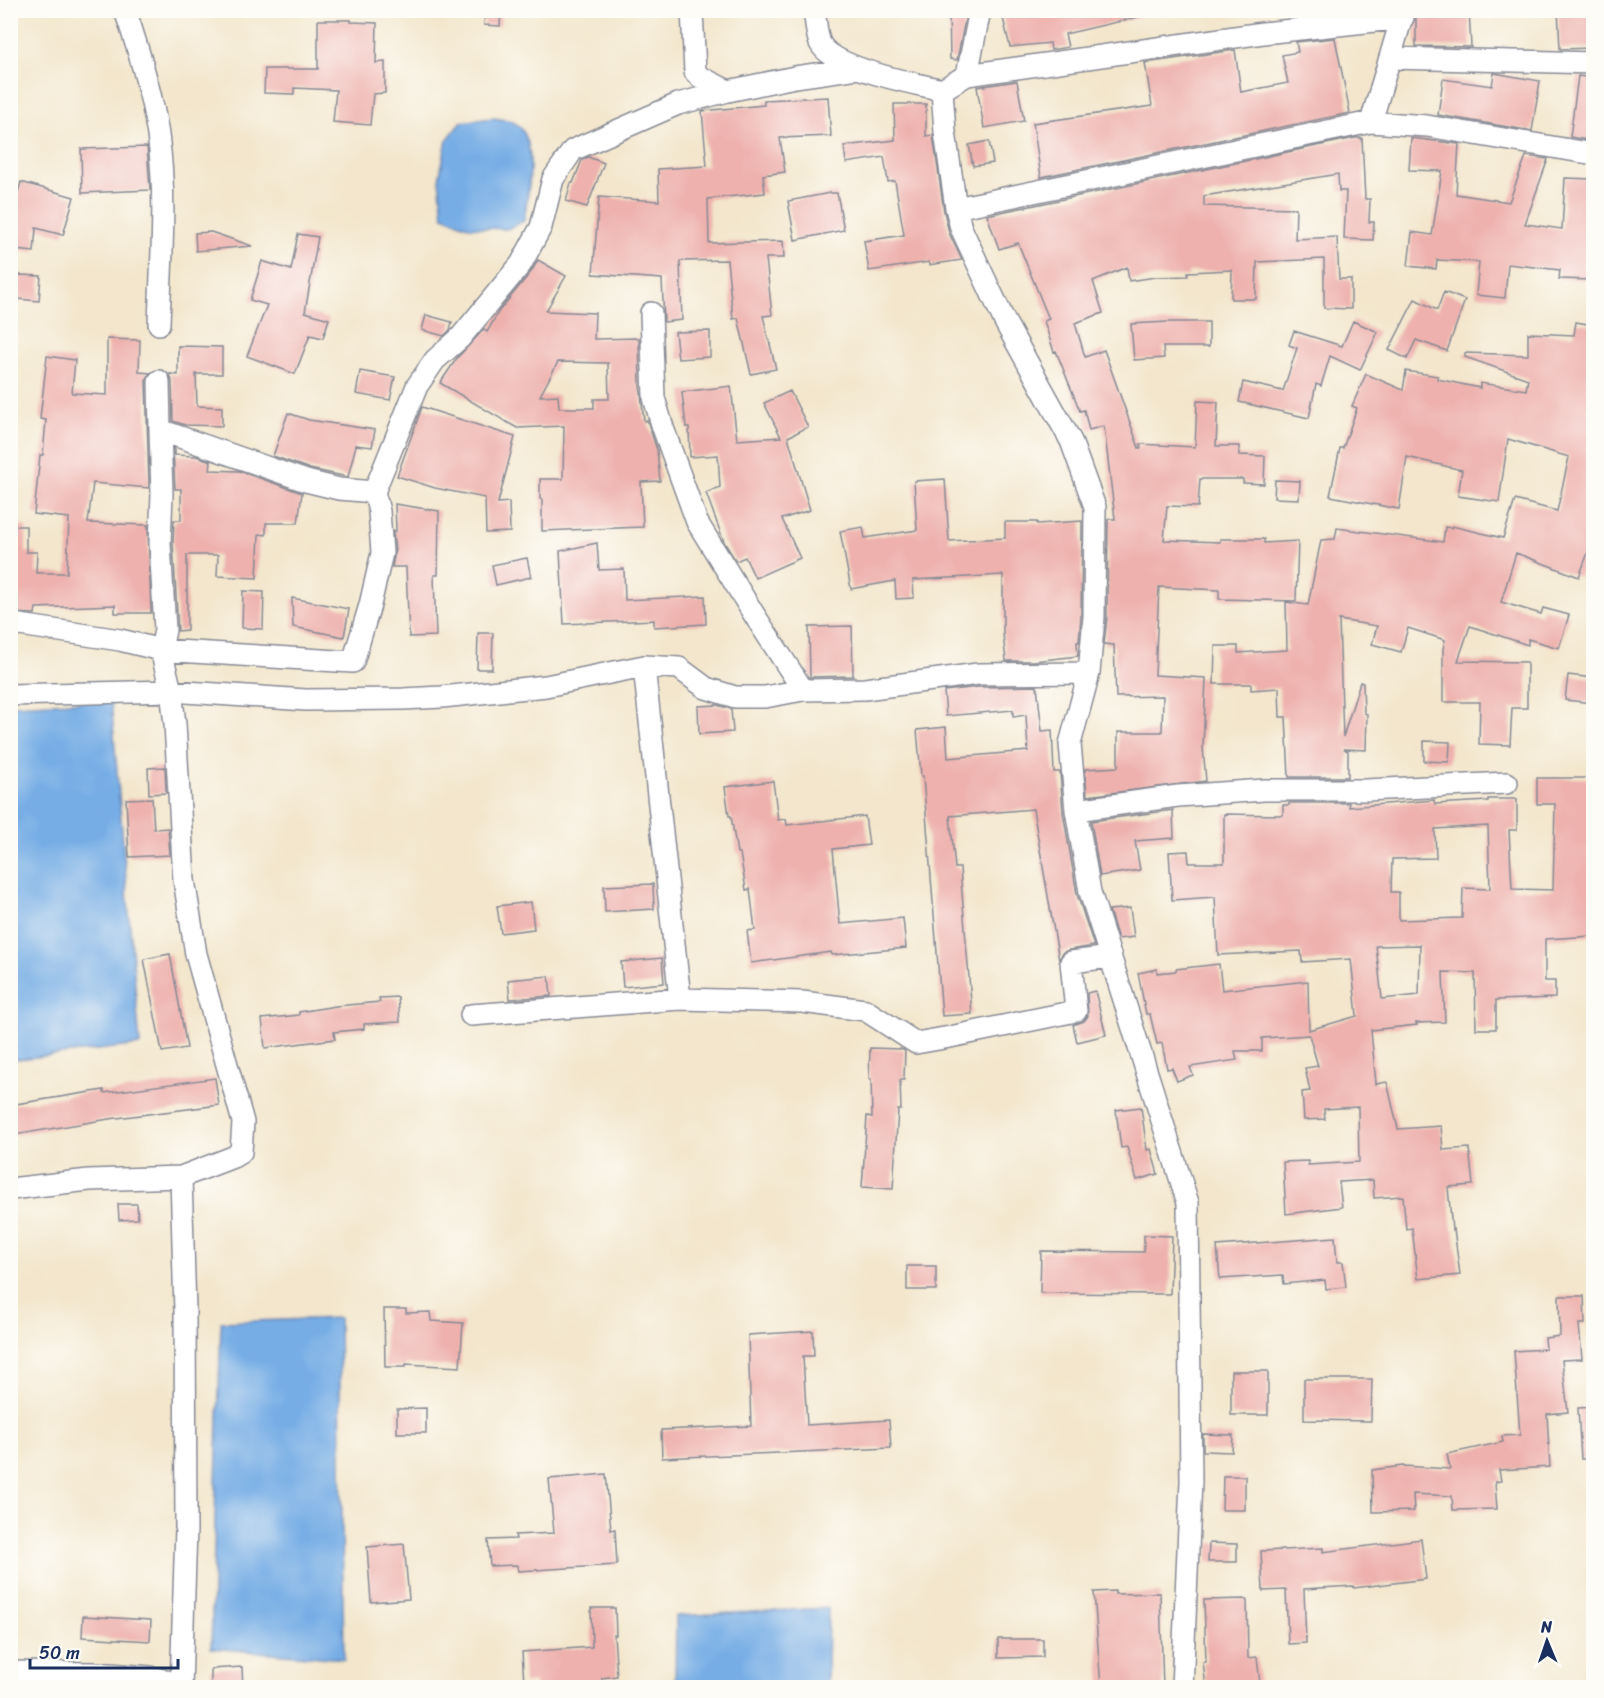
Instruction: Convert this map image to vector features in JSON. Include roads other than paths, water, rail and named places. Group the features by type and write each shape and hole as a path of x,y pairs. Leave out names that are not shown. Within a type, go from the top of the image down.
{"street":[{"path":"125,10 144,72 158,138 163,215 159,324"},
{"path":"692,10 695,72 700,77 728,91"},
{"path":"814,10 820,44 838,60 858,68 942,90 967,75 1403,14 1371,122"},
{"path":"967,75 980,10"},
{"path":"1391,58 1593,63"},
{"path":"10,626 20,625 120,640 161,650 353,662 382,553 379,511 374,492 417,386 435,360 460,338 521,264 541,227 553,179 573,150 678,104 795,77 858,68"},
{"path":"942,90 956,208 961,228 1005,322 1071,441 1095,507 1094,617 1089,673 1070,744 1076,810 1090,892 1188,1203 1191,1481 1182,1688"},
{"path":"956,208 1371,122 1427,126 1593,154"},
{"path":"651,313 654,398 697,522 803,690"},
{"path":"10,1189 89,1180 181,1177 241,1152 243,1122 196,954 184,880 175,724 171,691 161,650 165,630 159,543 162,494 159,381"},
{"path":"160,430 306,480 339,489 374,492"},
{"path":"10,695 171,691 306,700 423,698 546,686 644,666 678,668 706,688 735,697 765,697 803,690 865,689 978,674 1089,673"},
{"path":"644,666 680,999"},
{"path":"1076,810 1178,796 1264,790 1366,790 1507,783"},
{"path":"471,1015 591,1004 680,999 802,1002 865,1010 916,1042 1076,1011 1071,962 1111,957"},
{"path":"10,1672 95,1673 151,1677 181,1686 186,1528 185,1311 181,1177"}],"water":[{"path":"492,118 511,121 521,128 530,152 524,221 507,229 470,227 443,216 439,179 447,140 461,122"},
{"path":"111,700 140,1045 11,1060 11,705"},
{"path":"339,1318 344,1659 211,1648 221,1322"},
{"path":"828,1608 827,1687 675,1687 676,1616"}]}
